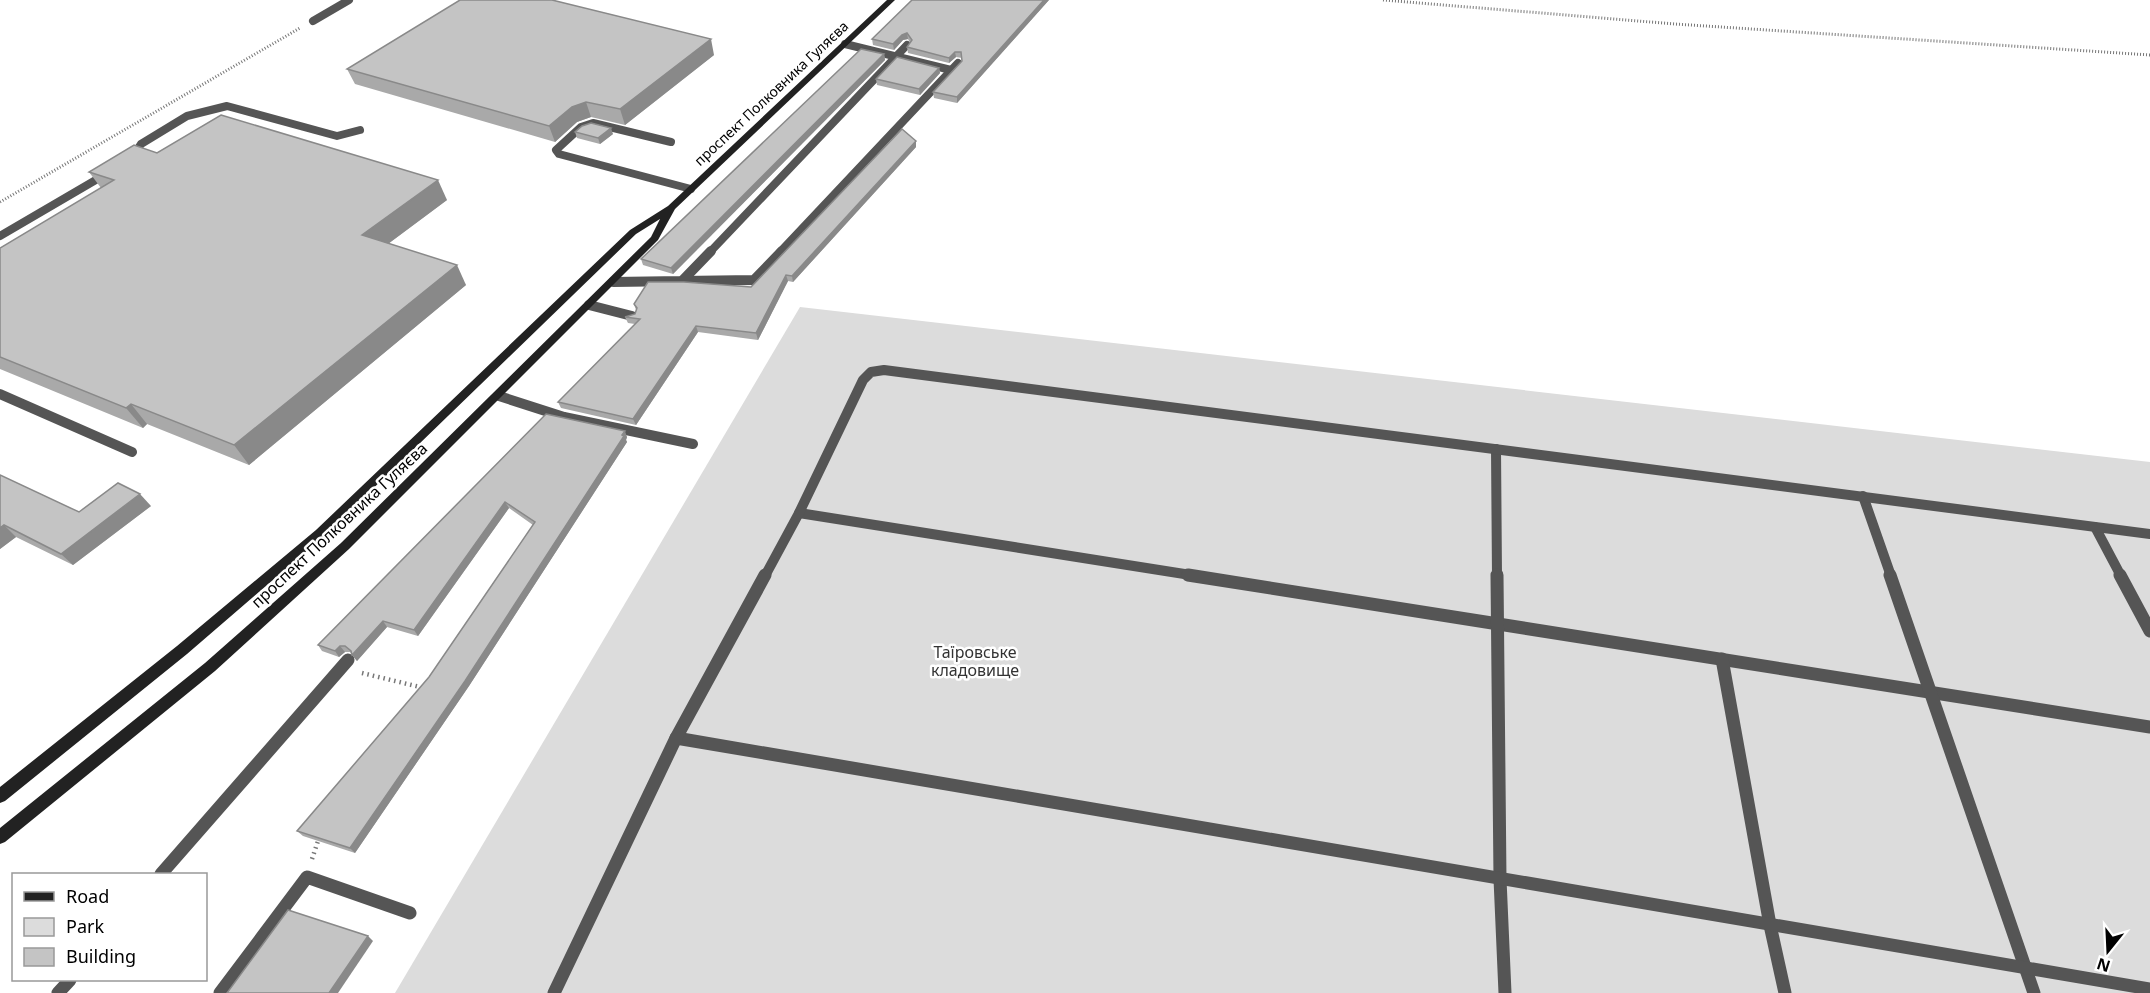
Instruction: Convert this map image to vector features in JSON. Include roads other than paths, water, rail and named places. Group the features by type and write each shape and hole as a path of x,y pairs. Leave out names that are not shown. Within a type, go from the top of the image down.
{"main road":[{"name":"проспект Полковника Гуляєва","path":"0,796 182,650 320,533 633,232 671,208 891,0"},
{"name":"проспект Полковника Гуляєва","path":"0,837 210,667 345,546 613,282 655,238 671,208"}],"lane":[{"path":"313,21 349,0"},
{"path":"845,44 951,70"},
{"path":"682,281 907,45"},
{"path":"613,282 754,280 958,63"},
{"path":"121,165 131,159 141,144 187,116 213,108 228,106 240,108 337,136 360,130"},
{"path":"671,142 593,123 581,127 556,150 559,154 691,189"},
{"path":"0,236 111,171"},
{"path":"589,305 632,316"},
{"path":"554,993 676,738 799,513 863,380 871,372 884,370 2150,534"},
{"path":"0,394 132,452"},
{"path":"499,396 562,420 693,444"},
{"path":"1496,449 1500,879 1505,993"},
{"path":"1863,496 2034,993"},
{"path":"799,513 2150,727"},
{"path":"2095,527 2150,631"},
{"path":"1722,659 1770,925 1785,993"},
{"path":"162,873 344,664"},
{"path":"676,738 2150,989"},
{"path":"220,993 307,877 410,913"},
{"path":"58,993 69,981"}],"park label":[{"name":"Таїровське кладовище","path":"975,661"}]}
